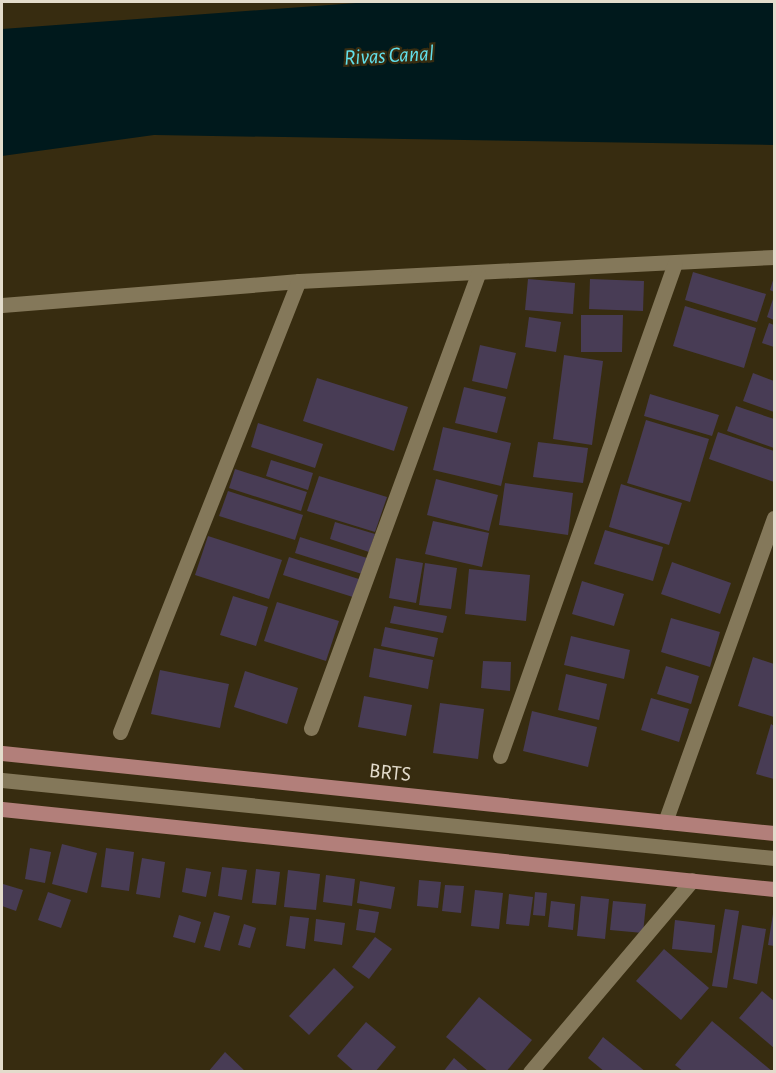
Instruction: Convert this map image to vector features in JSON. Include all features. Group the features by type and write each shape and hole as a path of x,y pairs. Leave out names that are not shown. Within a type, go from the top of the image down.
{"main road":[{"name":"BRTS","path":"2,753 774,833"},
{"path":"2,809 774,889"}],"street":[{"path":"2,305 299,281 478,274 774,257"},
{"path":"500,756 675,263"},
{"path":"311,728 478,274"},
{"path":"120,732 299,281"},
{"path":"665,822 768,555 774,518"},
{"path":"2,780 774,858"},
{"path":"530,1071 692,880"}],"water":[{"name":"Rivas Canal","path":"370,2 774,2 774,145 154,135 2,156 2,29"}],"building":[{"path":"693,272 766,294 757,322 685,300"},
{"path":"774,277 774,292 770,290"},
{"path":"528,279 575,283 573,314 525,310"},
{"path":"590,279 644,281 643,311 589,309"},
{"path":"774,296 774,320 767,317"},
{"path":"685,306 756,328 744,368 673,346"},
{"path":"581,315 623,315 622,352 581,352"},
{"path":"529,317 561,322 556,352 525,347"},
{"path":"769,323 774,325 774,347 762,343"},
{"path":"480,345 516,353 507,389 472,381"},
{"path":"564,355 603,361 592,445 553,439"},
{"path":"753,373 774,381 774,412 743,401"},
{"path":"317,378 408,407 394,451 303,421"},
{"path":"464,387 506,397 497,433 455,423"},
{"path":"650,394 719,415 712,436 644,416"},
{"path":"736,406 774,419 774,448 727,431"},
{"path":"646,420 709,439 690,502 627,483"},
{"path":"258,423 323,444 315,468 251,447"},
{"path":"443,427 511,443 501,486 433,470"},
{"path":"718,432 774,451 774,482 709,459"},
{"path":"538,442 588,448 583,483 533,477"},
{"path":"271,460 313,473 308,490 266,476"},
{"path":"235,469 307,492 301,511 229,488"},
{"path":"319,476 387,497 375,532 307,511"},
{"path":"436,479 498,495 489,531 427,515"},
{"path":"505,483 573,493 568,535 499,525"},
{"path":"621,484 682,503 669,545 609,527"},
{"path":"228,491 303,515 295,540 219,516"},
{"path":"433,521 489,533 482,567 425,554"},
{"path":"335,522 375,534 369,552 330,539"},
{"path":"605,530 663,547 653,581 594,564"},
{"path":"208,536 282,560 269,599 195,575"},
{"path":"300,537 367,558 362,574 295,553"},
{"path":"289,557 362,580 356,598 283,575"},
{"path":"396,558 423,563 416,603 389,598"},
{"path":"672,562 731,583 720,614 661,594"},
{"path":"425,563 457,568 451,609 419,605"},
{"path":"469,569 530,575 526,621 465,614"},
{"path":"582,581 624,594 614,626 572,614"},
{"path":"233,596 268,607 256,646 220,635"},
{"path":"277,602 339,621 326,661 264,641"},
{"path":"394,606 447,616 443,633 390,623"},
{"path":"671,618 720,632 710,667 661,652"},
{"path":"385,627 438,638 434,657 381,646"},
{"path":"571,636 630,650 624,679 564,665"},
{"path":"374,648 433,660 428,689 369,677"},
{"path":"753,657 774,664 774,717 738,706"},
{"path":"483,661 511,662 510,691 481,688"},
{"path":"666,666 699,676 691,704 657,694"},
{"path":"160,670 229,684 220,728 151,714"},
{"path":"245,671 298,688 287,724 234,707"},
{"path":"566,674 607,684 599,720 558,710"},
{"path":"364,696 412,705 406,736 358,727"},
{"path":"651,698 689,709 679,742 641,730"},
{"path":"440,703 484,709 478,759 433,753"},
{"path":"532,711 597,727 588,767 523,751"},
{"path":"771,724 774,726 774,779 756,774"},
{"path":"62,844 97,853 87,893 52,884"},
{"path":"30,848 51,852 45,883 25,879"},
{"path":"106,848 134,852 129,891 101,887"},
{"path":"142,858 165,862 160,898 136,894"},
{"path":"222,867 247,870 242,900 218,896"},
{"path":"186,868 211,872 206,897 182,892"},
{"path":"256,869 280,872 276,905 252,903"},
{"path":"288,870 320,874 316,910 284,907"},
{"path":"326,875 355,879 352,906 323,902"},
{"path":"419,880 441,882 438,908 417,906"},
{"path":"360,881 395,887 391,909 357,903"},
{"path":"3,884 23,890 16,911 2,906"},
{"path":"445,885 464,886 461,913 442,911"},
{"path":"475,890 503,893 499,929 471,926"},
{"path":"48,892 71,900 61,928 38,920"},
{"path":"535,892 547,893 545,916 533,915"},
{"path":"509,894 533,897 529,926 506,924"},
{"path":"581,896 609,899 605,939 577,936"},
{"path":"551,901 575,904 573,930 548,927"},
{"path":"613,901 646,904 643,933 610,930"},
{"path":"359,909 379,912 375,933 356,930"},
{"path":"725,909 739,911 727,988 712,986"},
{"path":"214,912 230,916 220,951 204,947"},
{"path":"774,914 774,946 768,945"},
{"path":"179,915 201,922 195,943 173,937"},
{"path":"290,916 309,918 305,949 286,946"},
{"path":"316,919 345,923 342,945 314,941"},
{"path":"675,920 715,925 712,953 672,949"},
{"path":"244,924 256,928 250,948 238,945"},
{"path":"742,925 766,929 757,984 733,979"},
{"path":"375,937 392,949 369,979 352,967"},
{"path":"664,949 709,988 681,1020 636,981"},
{"path":"334,968 354,987 309,1035 289,1016"},
{"path":"762,991 774,1001 774,1048 739,1018"},
{"path":"479,997 532,1040 506,1072 489,1072 446,1037"},
{"path":"712,1021 773,1072 684,1072 675,1065"},
{"path":"366,1022 396,1047 375,1072 355,1072 337,1056"},
{"path":"603,1037 646,1072 605,1072 588,1058"},
{"path":"225,1052 246,1072 208,1072"},
{"path":"454,1058 470,1072 443,1072"}]}
